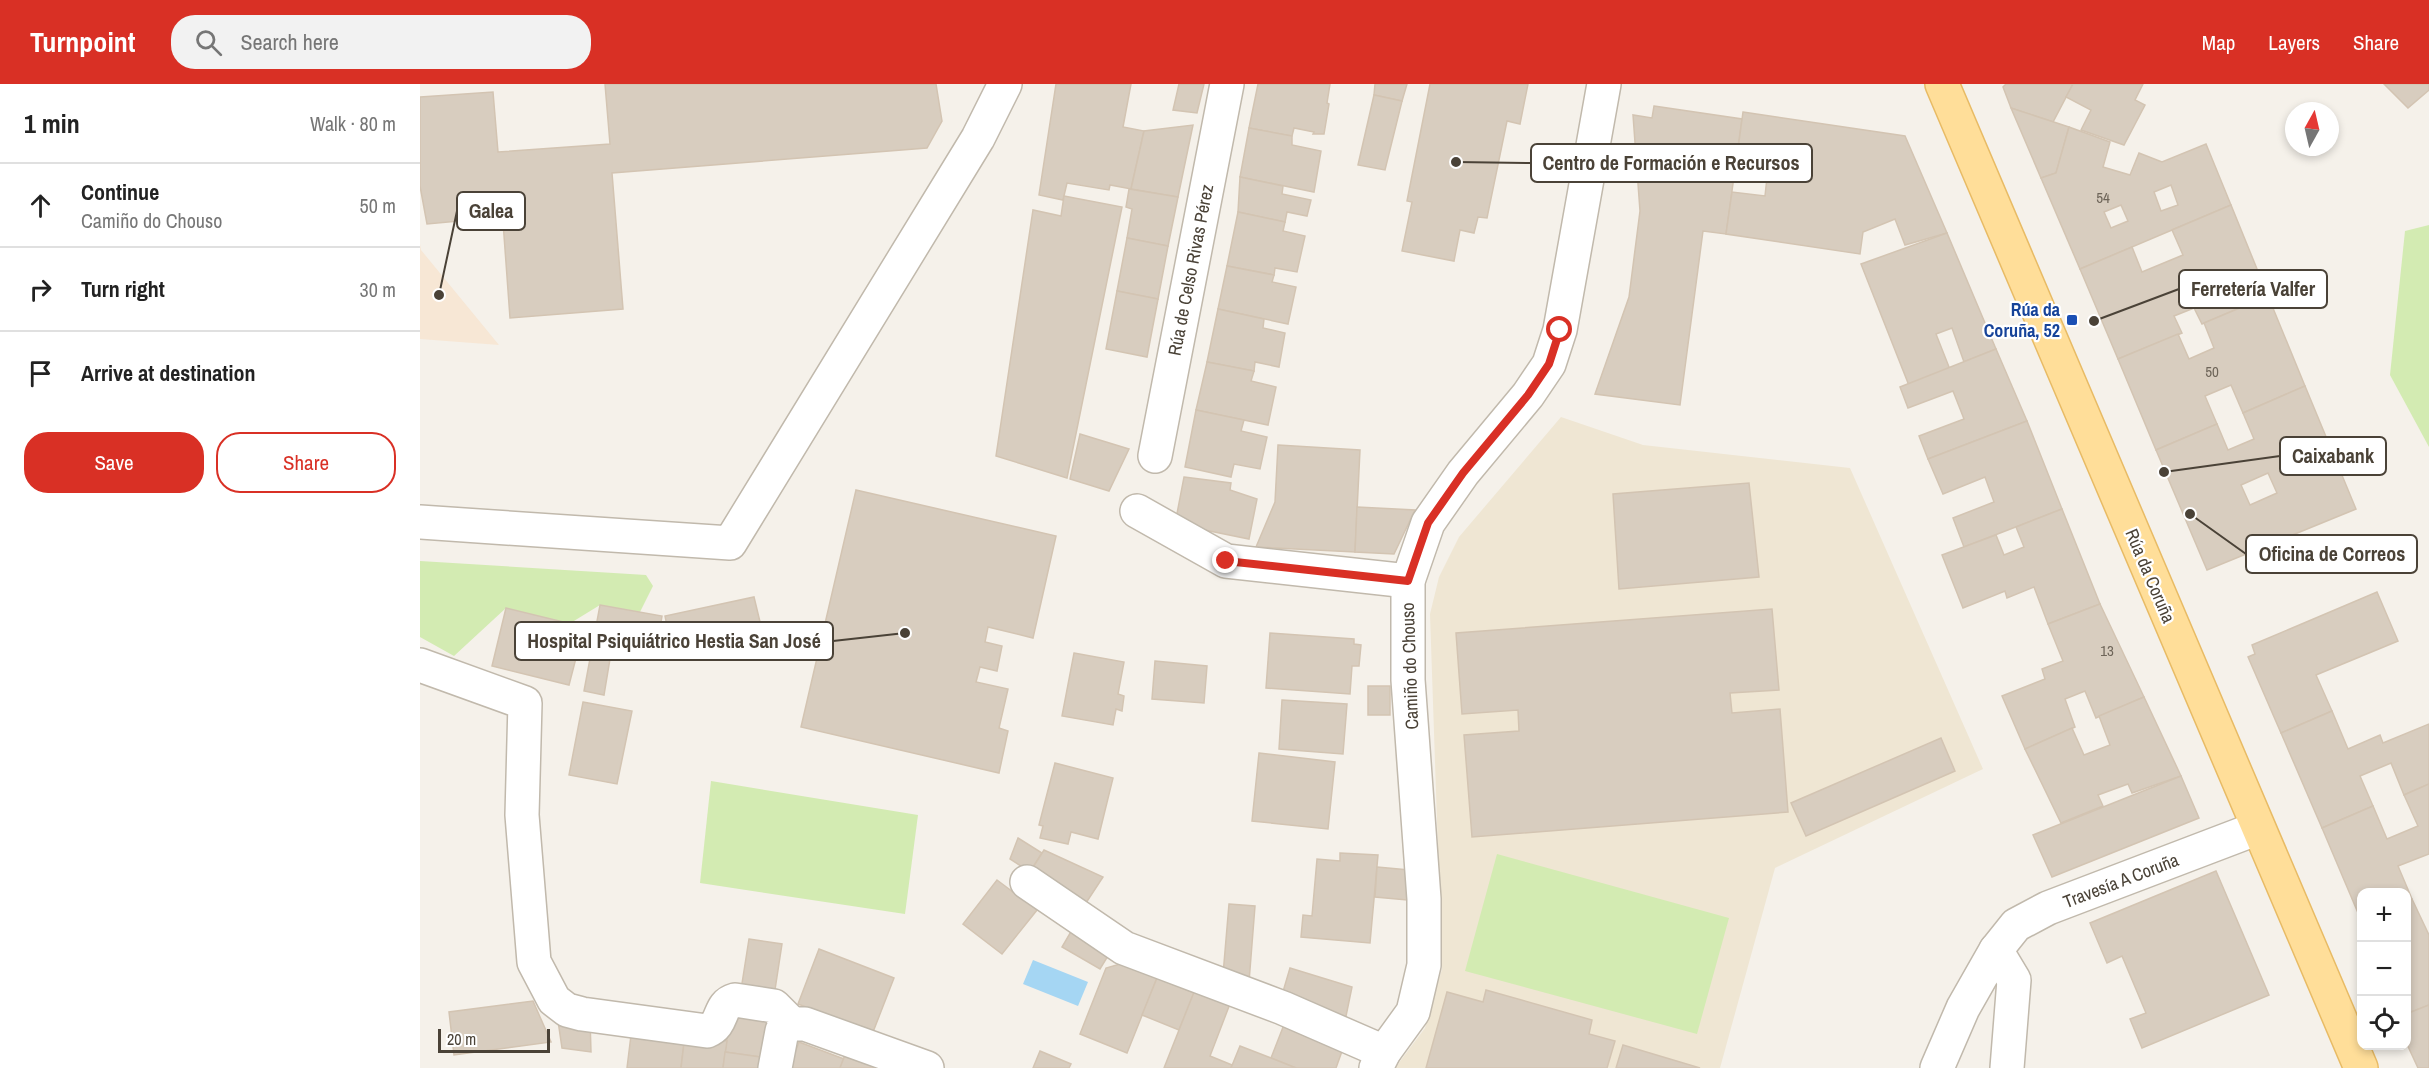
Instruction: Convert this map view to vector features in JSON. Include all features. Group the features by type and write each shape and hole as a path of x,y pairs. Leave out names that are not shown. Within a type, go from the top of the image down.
{"main road":[{"name":"Rúa da Coruña","path":"1942,84 2361,1068"}],"street":[{"name":"Rúa de Celso Rivas Pérez","path":"1155,456 1227,84"},
{"name":"Camiño do Chouso","path":"1380,1060 1413,1012 1424,965 1424,899 1408,680 1408,581 1428,523 1463,473 1528,395 1549,364 1560,330 1604,84"},
{"path":"420,522 730,543 978,138 997,89"},
{"path":"1137,511 1226,561 1408,581"},
{"path":"420,665 525,703 522,815 529,920 534,962 554,1000 567,1010 582,1014 707,1031 715,1027 719,1022 720,1013 729,1002 735,1000 774,1006 792,1024"},
{"name":"Travesía A Coruña","path":"1937,1068 1963,1008 1996,950 2016,925 2048,908 2258,828"},
{"path":"1027,882 1124,948 1283,1008 1380,1060"},
{"path":"1996,950 2014,980 2007,1068"},
{"path":"775,1068 782,1031 792,1024 805,1024 927,1068"}],"shaded area":[{"path":"420,244 421,250 499,345 420,339"},
{"path":"1561,417 1643,445 1850,468 1983,769 1775,868 1720,1068 1395,1068 1425,1028 1442,969 1430,614 1439,577 1459,537"}],"green space":[{"path":"2429,225 2429,447 2390,375 2405,231"},
{"path":"420,561 646,575 653,586 640,612 600,605 569,624 506,608 454,656 420,637"},
{"path":"711,781 918,815 905,914 700,883"},
{"path":"1497,854 1729,918 1697,1034 1465,971"}],"water":[{"path":"1033,960 1088,982 1078,1006 1023,984"}],"building":[{"path":"605,84 936,84 942,121 927,148 612,173 623,309 510,318 501,194 479,196 480,219 427,224 420,186 420,97 493,92 498,152 610,144"},
{"path":"1056,84 1131,84 1123,127 1144,131 1131,189 1110,185 1109,190 1067,183 1063,200 1039,195"},
{"path":"1179,84 1204,84 1197,113 1173,110"},
{"path":"1258,84 1330,84 1324,134 1313,134 1314,132 1294,128 1292,136 1249,128"},
{"path":"1375,84 1407,84 1402,101 1374,95"},
{"path":"1430,84 1528,84 1520,124 1507,121 1487,218 1478,217 1474,233 1460,230 1454,261 1402,251 1412,202 1407,201"},
{"path":"2006,84 2073,84 2053,122 2011,108 2003,87"},
{"path":"2073,84 2143,84 2135,100 2145,105 2124,145 2081,130 2091,110 2066,97"},
{"path":"2384,84 2429,84 2429,90 2408,108"},
{"path":"1374,95 1402,101 1385,170 1358,165"},
{"path":"1654,106 1742,119 1726,234 1703,231 1680,405 1595,394 1629,297 1640,211 1633,115 1652,118"},
{"path":"2011,108 2069,127 2056,173 2041,178"},
{"path":"1743,112 1905,136 1947,233 1905,245 1895,219 1863,232 1860,254 1726,234 1732,192 1765,196 1768,168 1736,164"},
{"path":"1193,125 1178,197 1131,189 1144,131"},
{"path":"2069,127 2110,142 2103,167 2130,175 2139,153 2162,162 2206,144 2231,205 2080,269 2041,178 2056,173","holes":["2171,185 2178,205 2161,211 2154,192","2121,205 2128,221 2111,228 2104,212"]},
{"path":"1249,128 1292,136 1292,145 1321,151 1314,192 1240,177"},
{"path":"1240,177 1283,186 1282,194 1311,200 1307,216 1287,212 1285,222 1238,212"},
{"path":"1129,189 1178,197 1168,246 1127,238 1132,209 1126,207"},
{"path":"1064,196 1122,207 1067,478 996,456 1033,210 1061,216"},
{"path":"2231,205 2268,296 2202,324 2194,308 2174,316 2182,333 2118,359 2080,269 2132,247 2142,272 2183,255 2172,230"},
{"path":"1238,212 1285,222 1283,231 1305,236 1297,272 1275,268 1274,275 1227,266"},
{"path":"1947,233 1996,349 1964,362 1952,328 1936,334 1951,372 1910,388 1861,264"},
{"path":"1127,238 1168,246 1158,299 1117,291"},
{"path":"1227,266 1274,275 1272,282 1296,287 1288,324 1218,309"},
{"path":"1117,291 1158,299 1147,357 1106,349"},
{"path":"2268,296 2305,386 2243,413 2231,385 2205,396 2217,424 2156,450 2118,359 2178,334 2189,359 2214,348 2204,323"},
{"path":"1218,309 1264,319 1263,328 1285,333 1279,367 1255,362 1254,371 1207,362"},
{"path":"1996,349 2027,421 1928,459 1919,436 1964,419 1953,391 1908,408 1900,387"},
{"path":"1207,362 1254,371 1251,381 1276,387 1268,425 1196,410"},
{"path":"2305,386 2356,509 2207,570 2156,450 2217,424 2228,450 2254,439 2243,413","holes":["2268,473 2277,493 2250,505 2241,485"]},
{"path":"1196,410 1244,420 1241,431 1267,437 1260,469 1234,464 1231,477 1185,467"},
{"path":"2027,421 2062,509 1964,547 1953,518 1994,502 1985,477 1943,494 1928,459"},
{"path":"1080,434 1129,449 1109,491 1070,479"},
{"path":"1278,445 1360,450 1355,552 1256,547 1275,502"},
{"path":"1184,477 1231,483 1230,490 1257,499 1249,539 1175,524"},
{"path":"1749,483 1759,577 1619,589 1613,494"},
{"path":"856,490 1056,536 1033,638 988,627 985,642 1002,646 997,671 980,667 976,682 1008,689 999,728 1008,731 999,773 801,727"},
{"path":"1357,507 1415,510 1394,554 1355,552"},
{"path":"2062,509 2100,604 2048,624 2034,587 2007,598 2005,591 1963,608 1942,555 1996,535 2004,555 2024,547 2016,527"},
{"path":"2377,592 2398,641 2316,675 2332,711 2281,733 2248,657 2255,654 2252,645"},
{"path":"754,597 761,626 671,645 665,616"},
{"path":"2100,604 2144,697 2096,718 2085,691 2065,699 2075,727 2025,749 2002,696 2045,679 2042,669 2063,661 2048,624"},
{"path":"600,605 662,616 657,646 622,640 619,660 610,659 604,695 584,691"},
{"path":"506,608 584,627 569,685 492,666"},
{"path":"1772,609 1779,690 1730,693 1732,713 1780,709 1788,812 1472,837 1464,735 1519,731 1518,710 1462,714 1456,633"},
{"path":"1270,633 1354,639 1354,644 1361,645 1359,666 1352,666 1350,694 1266,688"},
{"path":"1074,653 1124,662 1118,694 1124,696 1122,711 1116,709 1113,725 1062,716"},
{"path":"1155,661 1207,666 1204,703 1152,699"},
{"path":"1368,686 1390,686 1390,715 1368,715"},
{"path":"2144,697 2181,776 2132,793 2128,784 2098,795 2103,806 2061,823 2025,749 2072,728 2084,755 2110,745 2099,716"},
{"path":"1282,700 1347,704 1343,754 1279,749"},
{"path":"583,702 632,711 617,784 569,775"},
{"path":"2332,711 2348,749 2380,735 2383,743 2429,724 2429,784 2404,795 2391,763 2360,776 2373,806 2322,828 2281,733"},
{"path":"1941,738 1955,771 1806,836 1791,803"},
{"path":"1259,753 1335,762 1328,829 1252,821"},
{"path":"1055,763 1113,778 1098,839 1071,832 1068,844 1040,838 1043,826 1039,825"},
{"path":"2181,776 2199,818 2052,877 2033,835"},
{"path":"2429,784 2429,854 2398,866 2407,888 2357,888 2357,911 2322,828 2373,806 2387,839 2418,826 2404,795"},
{"path":"1018,838 1042,853 1030,872 1010,859"},
{"path":"1044,850 1103,877 1084,906 1030,872"},
{"path":"1340,853 1378,855 1370,943 1301,937 1303,915 1312,916 1317,859 1340,861"},
{"path":"1377,867 1409,870 1407,900 1375,897"},
{"path":"2216,871 2269,995 2142,1048 2130,1019 2146,1013 2122,956 2107,963 2090,923"},
{"path":"997,880 1013,892 1017,887 1023,899 1037,910 1002,954 963,924"},
{"path":"2411,899 2429,935 2429,1005 2411,1012 2411,942"},
{"path":"1229,904 1255,906 1249,982 1223,975"},
{"path":"1076,923 1114,946 1100,969 1062,947"},
{"path":"749,939 782,944 774,996 741,990"},
{"path":"819,949 894,978 873,1032 798,1004"},
{"path":"1120,964 1157,978 1127,1053 1080,1034 1106,968"},
{"path":"1290,968 1352,987 1345,1021 1282,995"},
{"path":"1157,978 1194,993 1179,1030 1142,1015"},
{"path":"1198,982 1233,996 1210,1056 1232,1065 1231,1068 1164,1068"},
{"path":"1486,990 1592,1020 1589,1034 1615,1041 1607,1068 1426,1068 1447,992 1483,1002"},
{"path":"533,1001 551,1042 454,1055 449,1012"},
{"path":"732,1004 774,1010 767,1058 725,1052"},
{"path":"2429,1005 2429,1068 2418,1068 2410,1050 2411,1012"},
{"path":"557,1014 590,1019 591,1052 562,1048"},
{"path":"1287,1017 1346,1040 1336,1068 1296,1068 1271,1058"},
{"path":"632,1027 685,1035 681,1068 627,1068"},
{"path":"685,1035 727,1041 723,1068 681,1068"},
{"path":"799,1042 844,1059 840,1068 789,1068"},
{"path":"849,1044 883,1068 840,1068"},
{"path":"1623,1045 1700,1068 1616,1068"},
{"path":"1240,1046 1271,1058 1296,1068 1231,1068"},
{"path":"1040,1051 1071,1064 1069,1068 1033,1068"},
{"path":"725,1052 767,1058 765,1068 723,1068"}],"place":[{"name":"Centro de Formación e Recursos","path":"1456,162"},
{"name":"Galea","path":"439,295"},
{"name":"Rúa da Coruña, 52","path":"2072,320"},
{"name":"Ferretería Valfer","path":"2094,321"},
{"name":"Caixabank","path":"2164,472"},
{"name":"Oficina de Correos","path":"2190,514"},
{"name":"Hospital Psiquiátrico Hestia San José","path":"905,633"}],"route":[{"path":"1226,561 1408,581 1428,523 1463,473 1528,395 1549,364 1560,330"}]}
